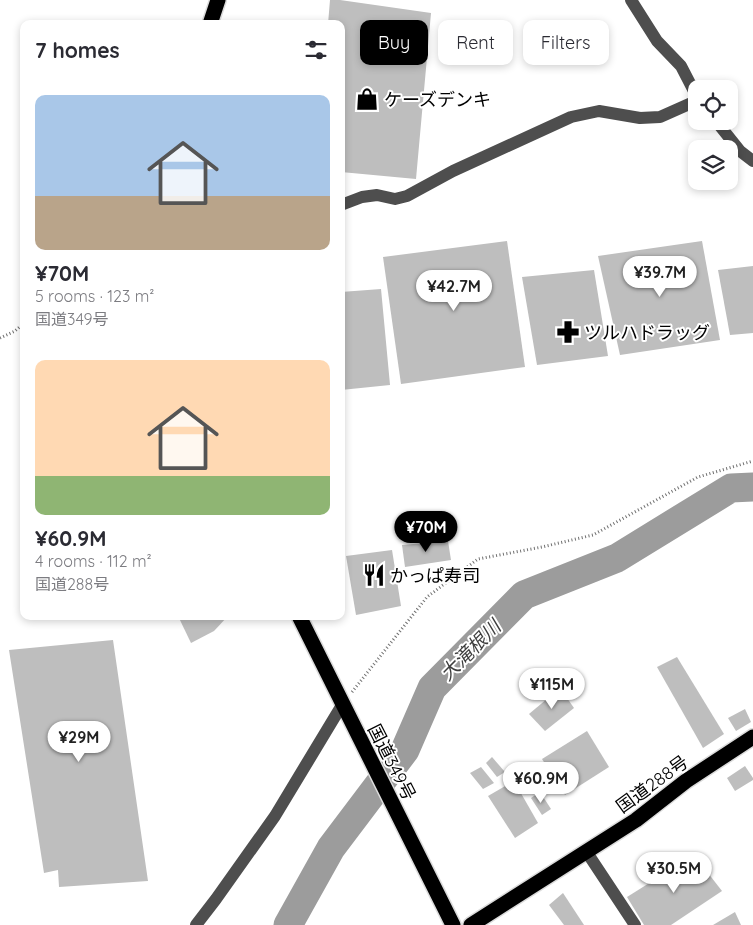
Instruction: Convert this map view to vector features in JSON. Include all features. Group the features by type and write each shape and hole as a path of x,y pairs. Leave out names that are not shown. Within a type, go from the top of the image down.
{"highway":[{"path":"211,20 218,0"},
{"name":"国道349号","path":"300,620 453,925"},
{"name":"国道288号","path":"471,925 636,820 686,781 753,737"}],"street":[{"path":"631,0 656,41 681,66 688,80"},
{"path":"345,203 362,197 377,195 394,198 406,196 453,171 571,116 599,111 640,118 660,117 688,105"},
{"path":"723,130 740,151 753,161"},
{"path":"196,925 275,816 345,710"},
{"path":"586,851 635,925"}],"path":[{"path":"0,338 20,327"},
{"path":"345,710 427,597 478,559 593,535 698,477 753,461"}],"building":[{"path":"330,0 431,13 428,46 428,20 360,20 360,65 426,65 416,179 345,172 345,20 328,20"},
{"path":"507,241 525,367 401,384 383,257"},
{"path":"702,241 720,340 620,355 598,256"},
{"path":"753,266 753,333 730,335 718,270"},
{"path":"594,270 608,356 537,365 522,277"},
{"path":"381,289 390,385 345,390 345,292"},
{"path":"448,541 451,560 405,567 402,545"},
{"path":"392,550 401,606 356,615 346,556"},
{"path":"180,620 224,620 214,631 191,643"},
{"path":"113,640 148,881 59,887 58,870 44,873 9,650"},
{"path":"677,657 724,734 703,748 657,667"},
{"path":"560,688 574,708 545,731 529,714"},
{"path":"745,709 751,722 736,731 728,718"},
{"path":"587,731 609,767 565,795 542,759"},
{"path":"492,757 505,772 497,777 486,763"},
{"path":"745,766 753,780 735,791 727,778"},
{"path":"481,767 494,783 483,789 470,773"},
{"path":"514,781 538,823 515,838 488,796"},
{"path":"540,792 551,809 542,815 531,798"},
{"path":"694,855 722,891 671,925 644,925 627,897"},
{"path":"563,893 584,925 564,925 549,905"},
{"path":"735,912 741,925 713,925"}],"waterway":[{"name":"大滝根川","path":"288,925 331,848 405,750 432,688 524,595 617,558 731,488 753,487"}],"place":[{"name":"ケーズデンキ","path":"367,99"},
{"name":"ツルハドラッグ","path":"568,332"},
{"name":"かっぱ寿司","path":"374,575"}]}
